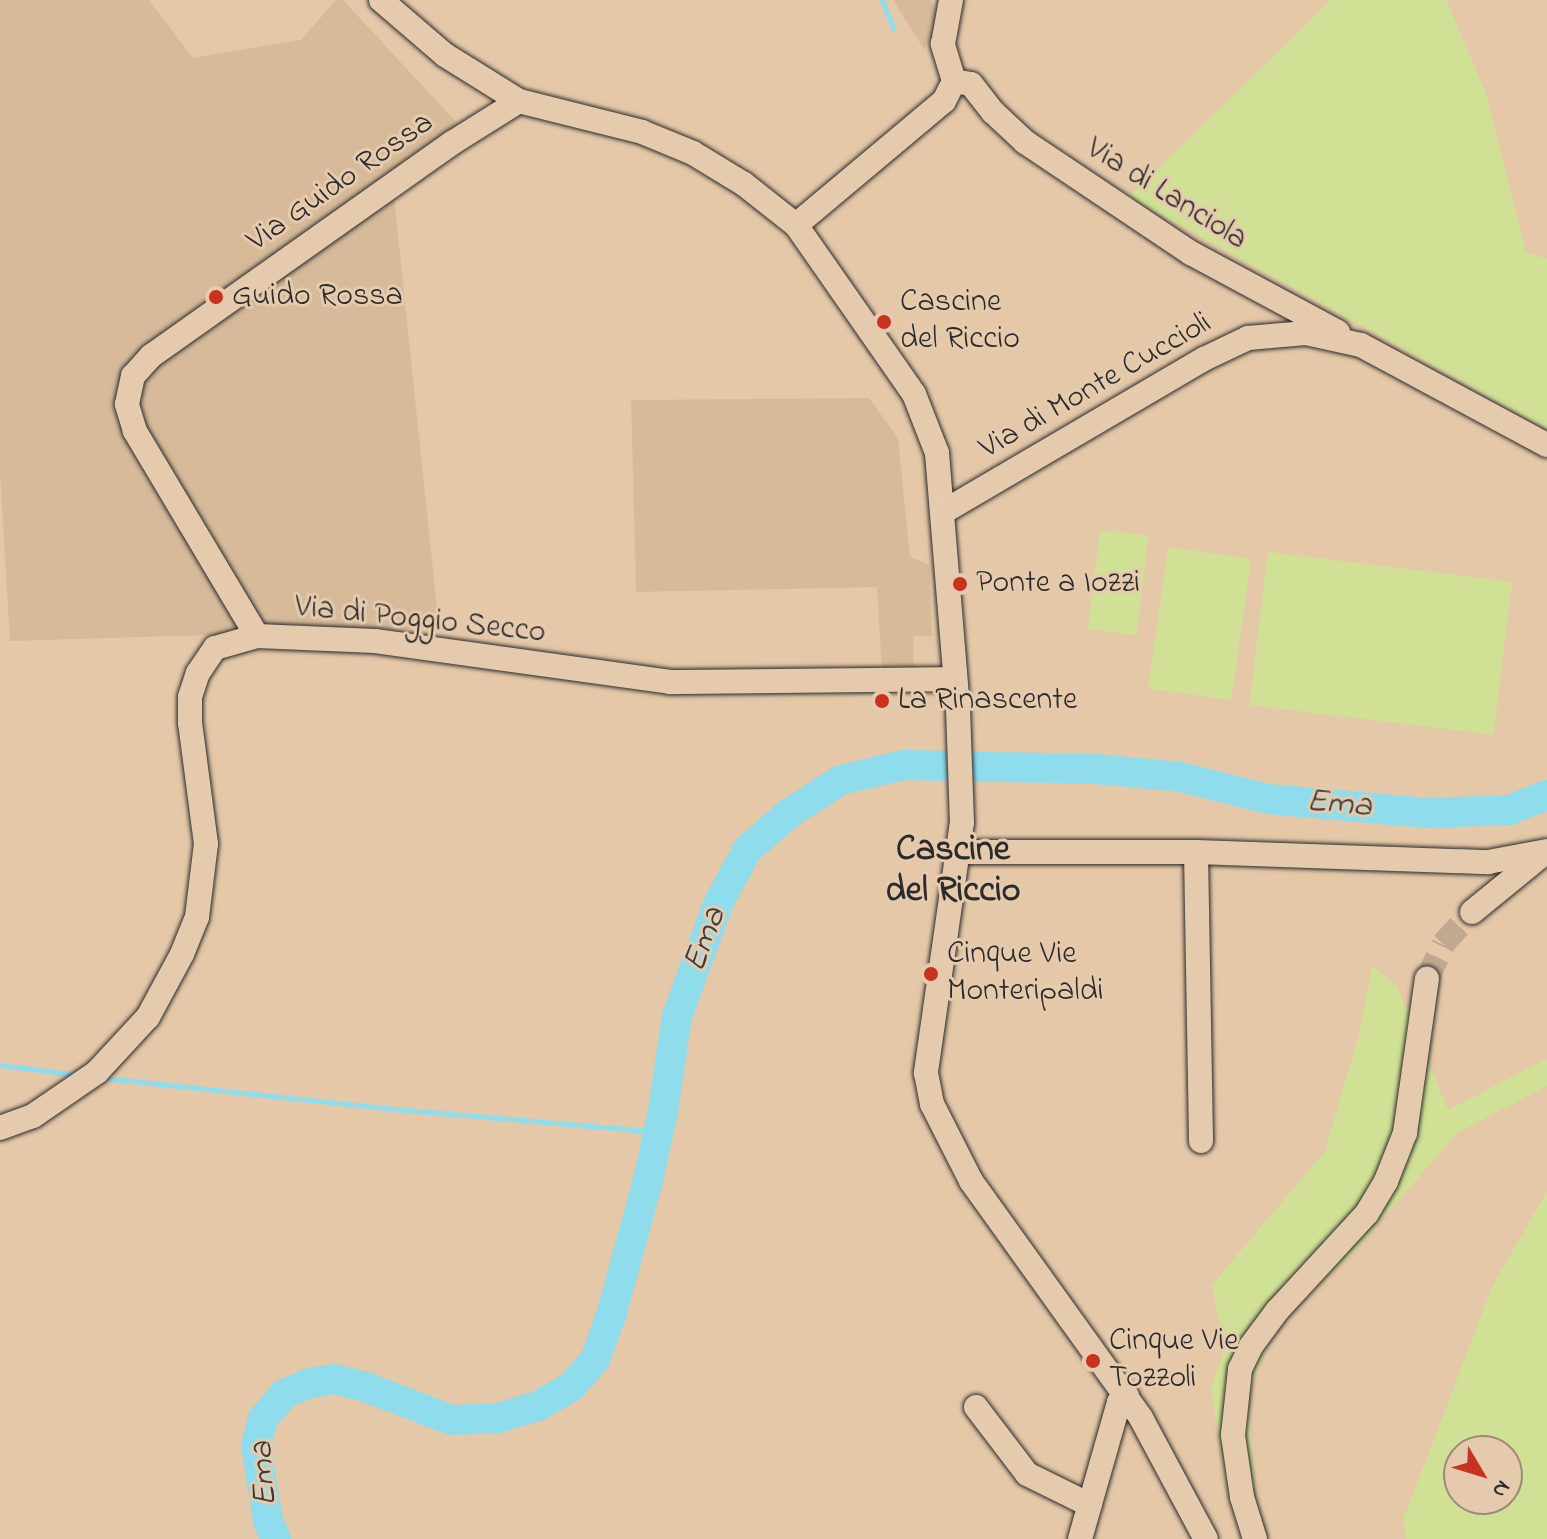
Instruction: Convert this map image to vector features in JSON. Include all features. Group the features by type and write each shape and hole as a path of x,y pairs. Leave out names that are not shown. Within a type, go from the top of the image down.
{"street":[{"path":"381,0 445,55 519,101 642,132 693,153 744,184 796,225 914,394 937,453 958,709 961,835 926,1073 932,1104 971,1181 1127,1396 1206,1539"},
{"path":"796,225 944,101 954,81 943,44 951,0"},
{"name":"Via di Lanciola","path":"954,81 971,84 1025,142 1191,253 1361,345"},
{"name":"Via Guido Rossa","path":"257,636 135,431 127,404 133,376 151,356 452,143 519,101"},
{"name":"Via di Monte Cuccioli","path":"943,512 1204,359 1248,338 1306,333 1361,345 1547,445"},
{"name":"Via di Poggio Secco","path":"0,1128 33,1116 97,1072 148,1017 197,917 206,844 190,723 190,697 198,673 215,648 257,636 375,641 670,682 955,679"},
{"path":"961,835 1196,852 1488,862 1547,851"},
{"path":"1472,912 1547,851"},
{"path":"1196,852 1201,1141"},
{"path":"1255,1539 1242,1497 1233,1435 1240,1369 1251,1346 1277,1311 1367,1213 1386,1181 1405,1133 1427,979"},
{"path":"1080,1539 1119,1402 1127,1396"},
{"path":"976,1407 1027,1474 1090,1505"}],"shaded area":[{"path":"0,0 149,0 193,58 301,40 336,0 343,0 459,125 392,178 439,628 10,641 0,472"},
{"path":"893,0 930,0 941,17 924,49"},
{"path":"869,398 898,438 910,557 929,565 932,636 913,636 914,670 882,671 877,587 636,592 631,400"}],"green space":[{"path":"1331,0 1446,0 1486,94 1526,252 1547,259 1547,429 1129,197"},
{"path":"1100,530 1149,536 1136,635 1088,629"},
{"path":"1168,547 1251,559 1231,700 1148,689"},
{"path":"1268,552 1512,582 1493,735 1249,705"},
{"path":"1372,966 1396,985 1448,1110 1547,1059 1547,1086 1457,1133 1350,1256 1274,1326 1248,1398 1255,1491 1226,1484 1211,1387 1225,1349 1212,1285 1325,1151 1360,1031"},
{"path":"1547,1191 1547,1539 1406,1539 1403,1520 1493,1285"}],"waterway":[{"path":"882,0 894,29"},
{"name":"Ema","path":"276,1539 268,1521 256,1445 263,1419 284,1394 310,1383 334,1379 363,1386 451,1420 498,1418 538,1406 572,1386 595,1360 612,1312 648,1180 663,1111 677,1016 719,902 747,850 788,814 841,780 904,765 1096,769 1180,777 1268,799 1427,813 1509,810 1547,795"},
{"path":"0,1065 78,1075"},
{"path":"104,1078 395,1109 659,1132"}],"tunnel":[{"path":"1427,979 1443,944 1472,912"}],"place":[{"name":"Guido Rossa","path":"216,297"},
{"name":"Cascine del Riccio","path":"884,322"},
{"name":"Ponte a Iozzi","path":"960,584"},
{"name":"La Rinascente","path":"882,701"},
{"name":"Cinque Vie Monteripaldi","path":"931,974"},
{"name":"Cinque Vie Tozzoli","path":"1093,1361"}],"district":[{"name":"Cascine del Riccio","path":"953,870"}]}
